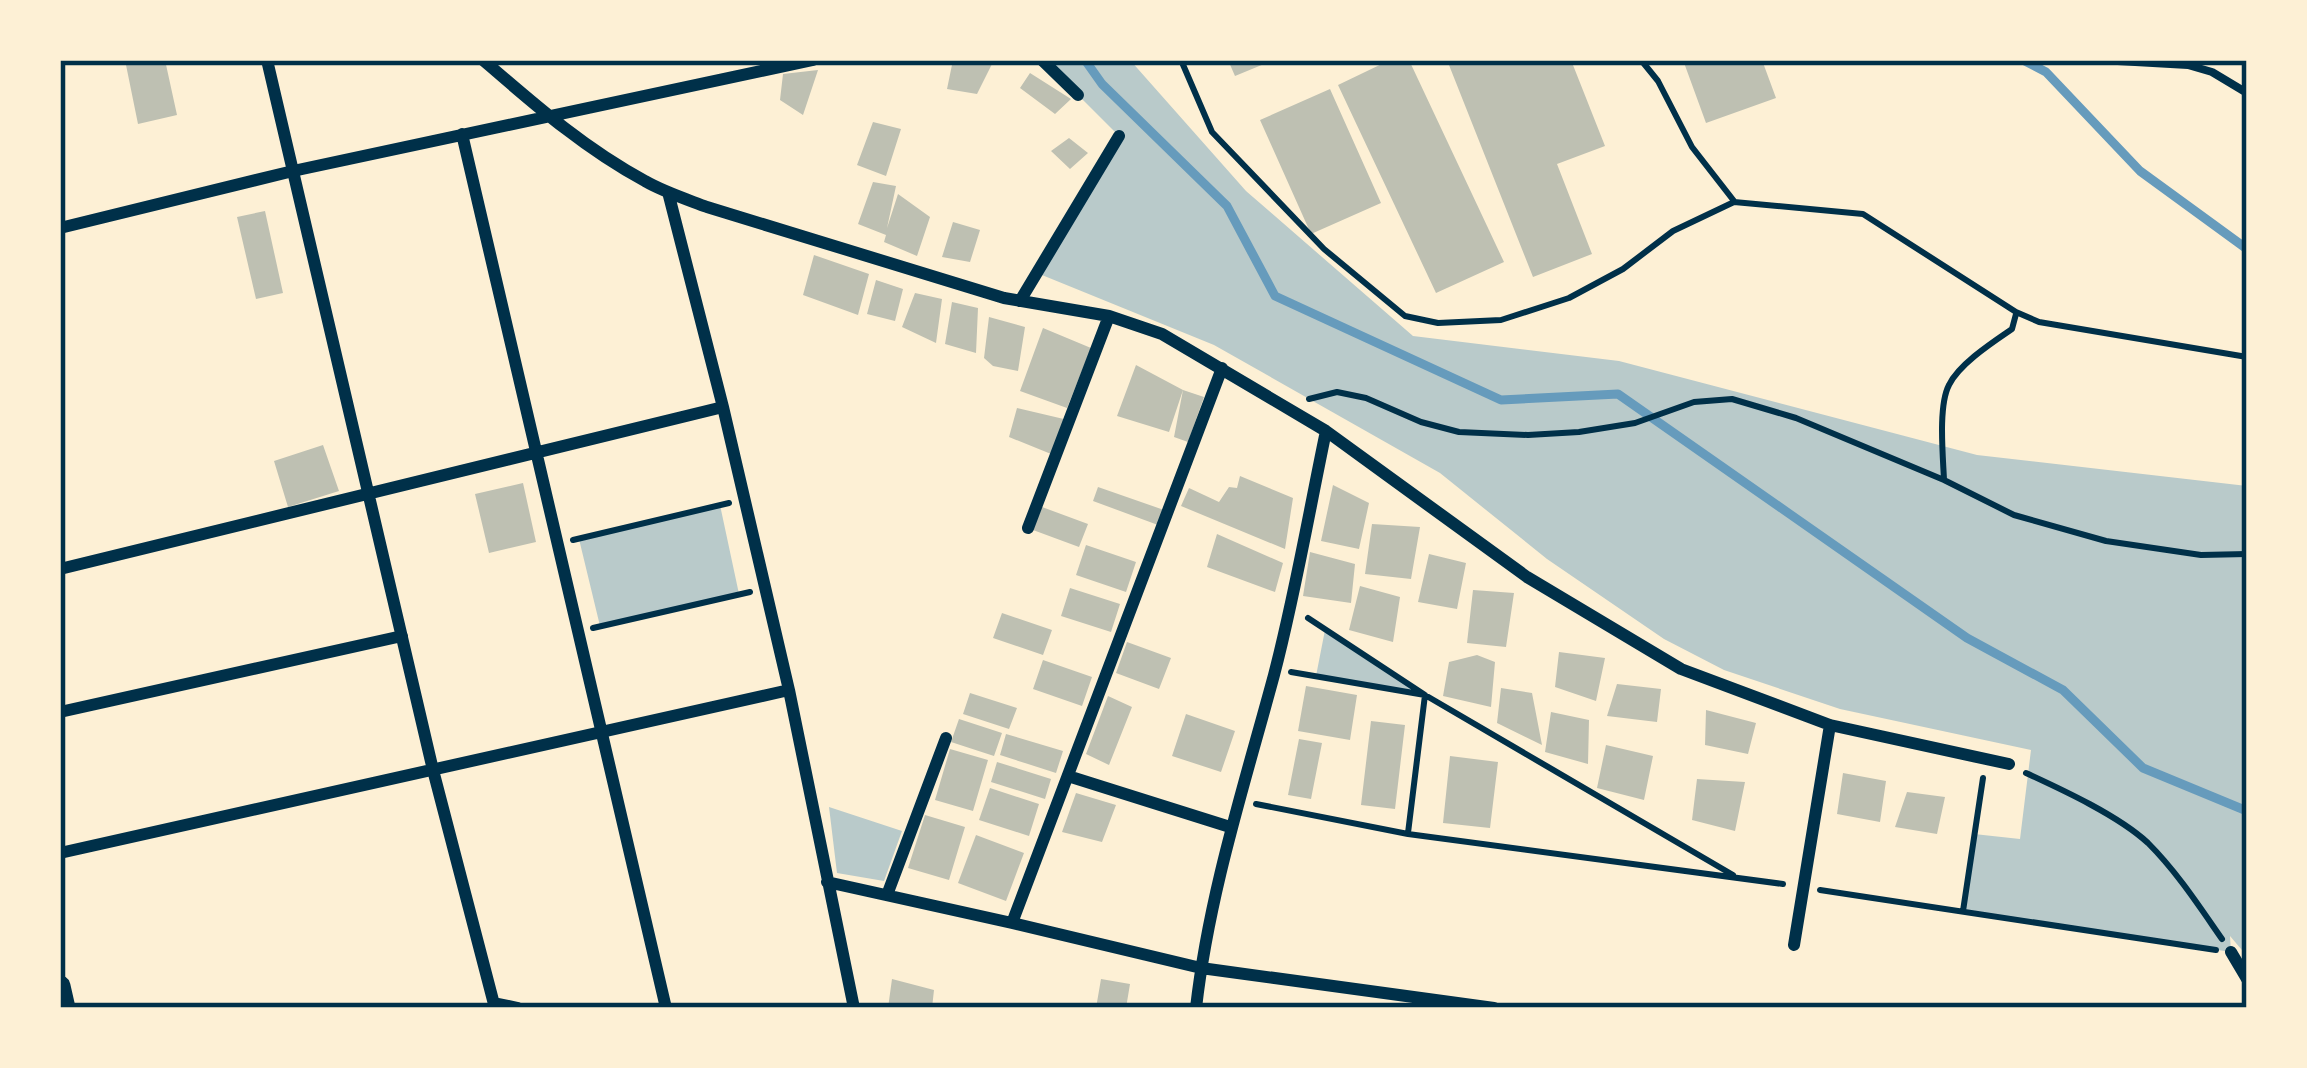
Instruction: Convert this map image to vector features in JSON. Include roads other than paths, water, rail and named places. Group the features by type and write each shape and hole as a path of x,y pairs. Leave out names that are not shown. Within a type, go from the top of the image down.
{"street":[{"path":"267,60 433,770 495,1006 518,1008"},
{"path":"483,60 548,116 629,172 668,192 1020,301 1109,316 1162,334 1326,431 1527,577 1681,669 1830,725 2009,764"},
{"path":"60,228 293,171 813,60"},
{"path":"1042,60 1078,95"},
{"path":"462,134 666,1008"},
{"path":"1020,301 1119,136"},
{"path":"668,192 789,690 854,1008"},
{"path":"1028,528 1109,316"},
{"path":"1012,922 1222,368"},
{"path":"60,568 723,407"},
{"path":"1196,1008 1230,827 1275,669 1326,431"},
{"path":"60,712 402,636"},
{"path":"60,854 789,690"},
{"path":"1794,945 1830,725"},
{"path":"887,895 946,738"},
{"path":"1068,776 1230,827"},
{"path":"827,882 1201,968 1494,1008"},
{"path":"2231,952 2247,979"},
{"path":"60,986 65,1008"}],"lane":[{"path":"2100,60 2188,65 2212,72 2247,93"}],"waterway":[{"path":"1085,60 1102,84 1227,206 1275,296 1501,400 1618,394 1967,638 2063,690 2143,768 2247,811"},
{"path":"2023,60 2046,72 2140,171 2247,249"}]}
